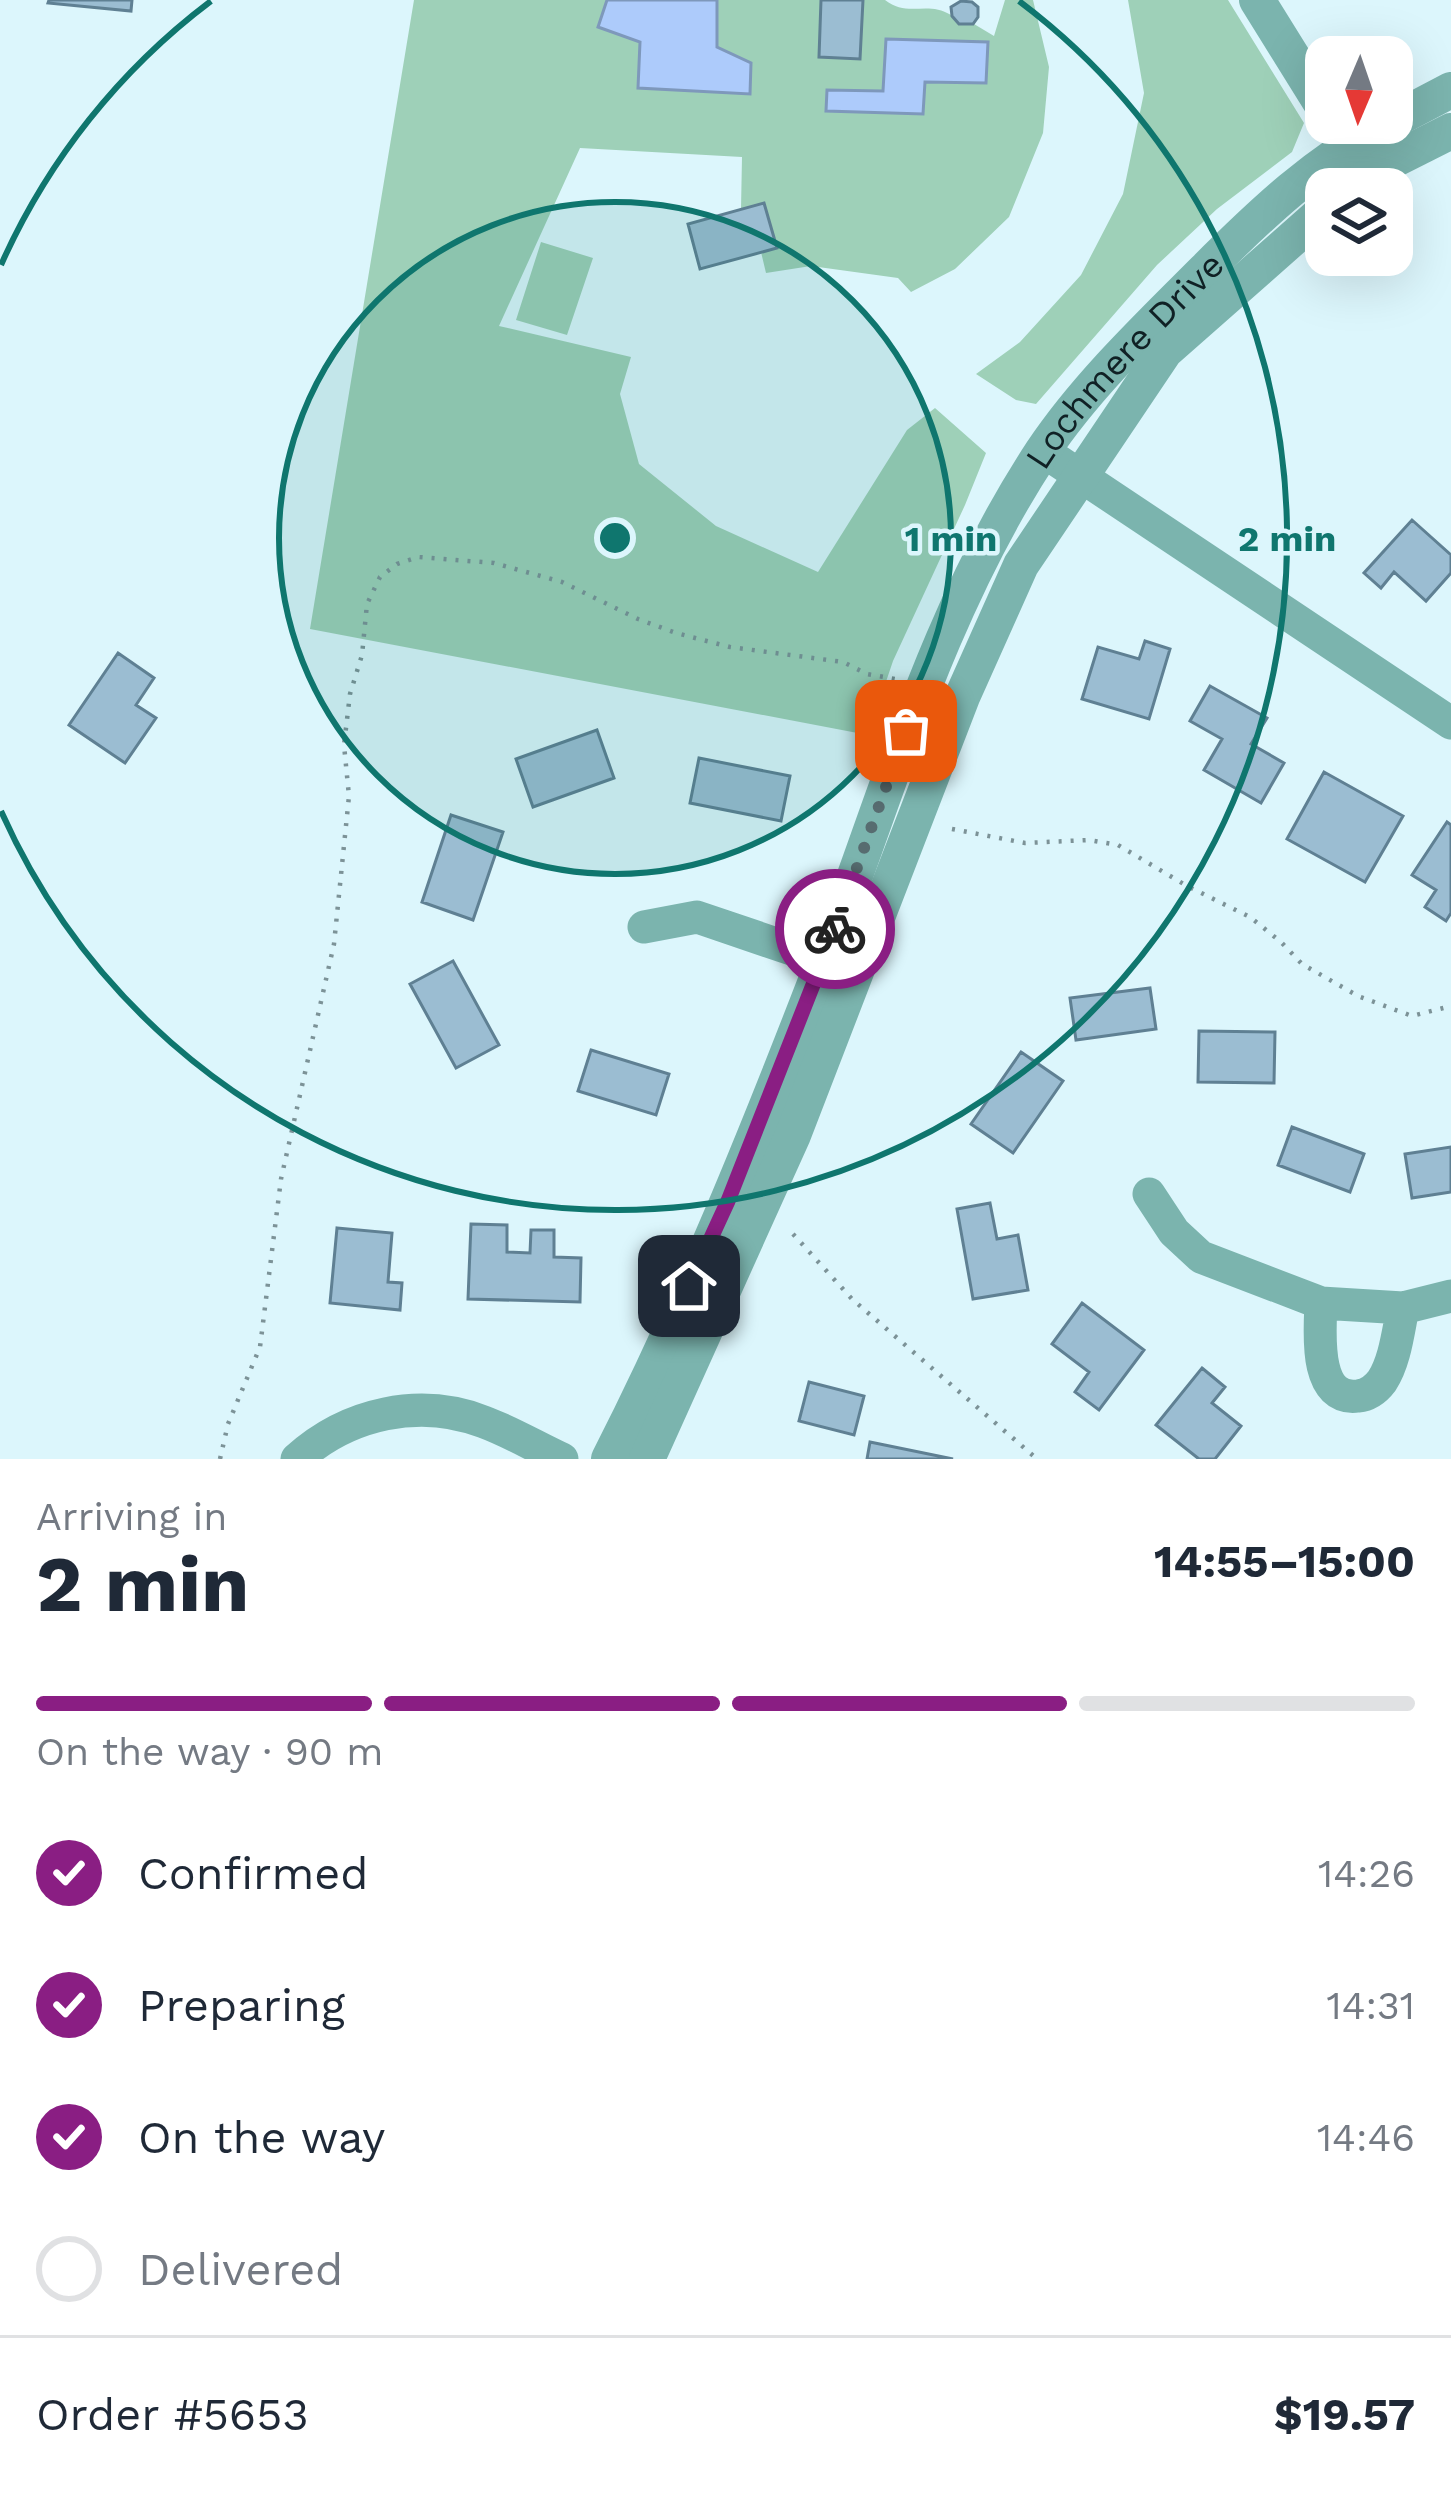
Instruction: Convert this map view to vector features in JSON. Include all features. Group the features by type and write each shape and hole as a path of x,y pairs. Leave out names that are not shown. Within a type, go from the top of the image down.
{"street":[{"path":"1257,0 1305,77"},
{"name":"Lochmere Drive","path":"1413,110 1451,90"},
{"name":"Lochmere Drive","path":"647,1459 793,1136 924,683 962,595 1043,451 1109,369 1264,211 1348,158 1451,131"},
{"name":"Lochmere Drive","path":"609,1459 838,972 1021,565 1165,351 1305,228"},
{"path":"1043,451 1451,723"},
{"path":"644,927 697,917 803,952 838,972"},
{"path":"1149,1194 1174,1232 1201,1257 1321,1303 1403,1308 1451,1296"},
{"path":"1321,1303 1323,1366 1337,1391 1352,1396 1373,1391 1383,1379 1403,1308"},
{"path":"298,1459 315,1443 355,1422 416,1409 484,1422 562,1459"}],"path":[{"path":"220,1459 228,1424 260,1347 281,1179 334,944 349,796 344,746 350,694 362,655 367,604 380,577 418,557 494,563 562,582 676,633 730,647 844,662 867,674 900,680"},
{"path":"952,829 1024,843 1088,839 1118,845 1250,917 1302,964 1358,996 1412,1016 1451,1006"},
{"path":"793,1234 852,1299 1036,1459"}],"green space":[{"path":"414,0 885,0 902,8 951,15 951,7 964,2 978,7 974,24 994,36 1005,0 1033,0 1049,67 1043,133 1009,217 955,269 911,292 898,278 811,266 766,273 761,252 777,247 764,203 741,209 742,157 580,148 499,326 631,357 620,394 639,464 716,526 818,572 907,430 935,408 986,453 893,661 868,735 310,629"},
{"path":"1128,0 1228,0 1304,123 1292,152 1217,209 1157,265 1036,404 1016,400 976,374 1020,342 1081,275 1123,194 1144,93"},
{"path":"541,242 593,258 567,335 516,320"}],"water":[{"path":"607,0 717,0 717,47 751,63 750,94 638,88 640,42 598,27"},
{"path":"886,39 988,42 986,83 925,82 923,114 826,111 827,90 883,91"}],"building":[{"path":"49,0 132,0 131,11"},
{"path":"821,0 863,0 860,59 819,57"},
{"path":"961,1 978,7 973,24 959,24 952,16 951,7"},
{"path":"764,203 777,248 700,269 688,224"},
{"path":"1412,520 1451,555 1451,573 1426,601 1394,572 1381,588 1364,573"},
{"path":"1145,641 1170,649 1149,719 1082,699 1098,647 1139,659"},
{"path":"118,653 154,678 136,705 156,718 125,763 69,725"},
{"path":"1210,686 1267,718 1251,744 1284,763 1261,803 1204,770 1222,739 1190,721"},
{"path":"597,730 614,778 533,807 516,759"},
{"path":"699,758 790,776 781,821 690,803"},
{"path":"1324,772 1403,816 1365,882 1287,839"},
{"path":"451,815 503,832 473,920 422,902"},
{"path":"1447,822 1451,825 1451,913 1446,921 1425,907 1436,890 1412,875"},
{"path":"453,961 499,1045 456,1068 410,984"},
{"path":"1150,988 1156,1029 1076,1040 1070,998"},
{"path":"1199,1031 1275,1032 1274,1083 1198,1082"},
{"path":"591,1050 669,1074 656,1115 578,1091"},
{"path":"1021,1052 1063,1081 1013,1153 971,1124"},
{"path":"1292,1127 1364,1154 1350,1192 1278,1165"},
{"path":"1451,1147 1451,1192 1412,1198 1405,1154"},
{"path":"990,1203 997,1239 1018,1235 1028,1290 973,1299 957,1209"},
{"path":"471,1224 507,1225 507,1252 530,1253 531,1230 554,1230 554,1257 581,1258 580,1302 468,1299"},
{"path":"337,1228 392,1233 388,1282 402,1283 400,1310 330,1303"},
{"path":"1082,1303 1144,1350 1099,1410 1075,1392 1089,1372 1052,1344"},
{"path":"1202,1368 1225,1387 1212,1403 1241,1426 1215,1459 1199,1459 1156,1425"},
{"path":"809,1382 864,1396 854,1435 799,1421"},
{"path":"870,1442 953,1459 867,1459"}],"way so far":[{"path":"835,929 906,731"}],"route":[{"path":"689,1286 728,1201 835,929"}]}
